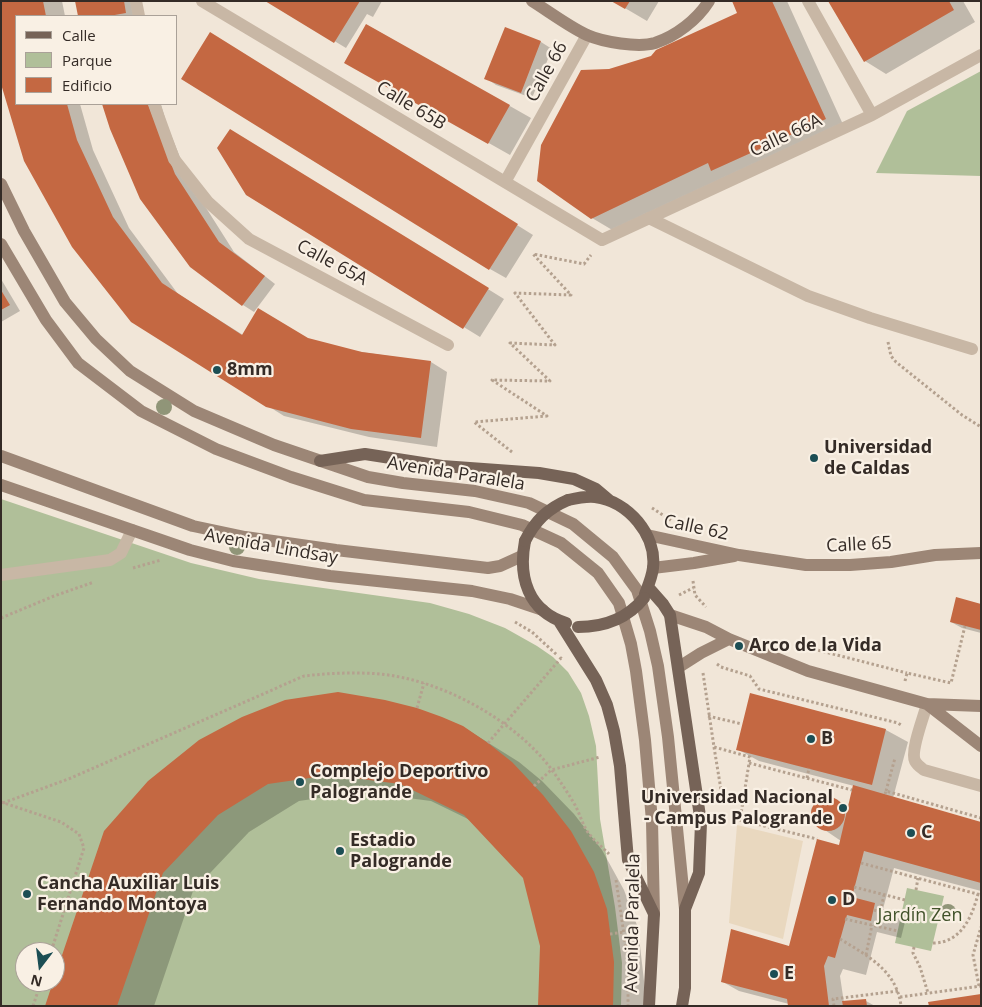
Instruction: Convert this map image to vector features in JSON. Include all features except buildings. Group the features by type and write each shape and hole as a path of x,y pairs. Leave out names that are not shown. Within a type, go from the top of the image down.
{"main road":[{"name":"Calle 66","path":"532,1 587,35"},
{"path":"587,35 620,44 654,43 680,30 703,11 709,1"},
{"name":"Avenida Paralela","path":"1,184 24,231 66,302 96,340 130,372 194,412 274,445 368,477 403,484 475,491 529,503 573,524 613,558 637,590 658,666 668,737 685,909 685,988 682,1006"},
{"name":"Avenida Paralela","path":"1,244 46,320 78,363 141,411 216,449 291,477 364,500 469,512 522,525 561,543 598,573 619,603 631,644 645,740 652,821 654,914 649,1006"},
{"path":"320,461 365,454 442,466 539,473 574,479 596,489 609,500"},
{"name":"Avenida Lindsay","path":"1,456 193,526 245,537 488,568 500,566 522,556"},
{"name":"Avenida Lindsay","path":"1,485 190,550 233,561 330,576 472,591 510,599 543,610"},
{"path":"596,497 609,500 631,514 647,535 652,552 653,568 646,592 636,608 611,623 595,627 578,627 559,621 543,610 528,591 522,568 525,542 532,527 542,515 554,506 568,500 596,497"},
{"name":"Calle 62","path":"647,535 739,555"},
{"name":"Calle 65","path":"739,555 806,564 850,565 892,562 935,555 981,553"},
{"name":"Calle 62","path":"653,568 694,564 739,555"},
{"path":"646,592 663,604 670,615 700,823 699,873 685,909"},
{"path":"670,615 706,627 729,639 808,671 927,704 981,706"},
{"path":"559,621 596,680 607,705 620,766 628,860 654,914"},
{"path":"679,667 706,656 729,639"},
{"path":"927,704 981,746"}],"street":[{"path":"136,1 139,15"},
{"name":"Calle 65B","path":"202,1 602,240"},
{"path":"808,1 872,115"},
{"name":"Calle 66","path":"505,182 587,35"},
{"name":"Calle 66A","path":"602,240 872,115 981,55"},
{"name":"Calle 65A","path":"154,105 174,159 208,202 248,239 448,345"},
{"path":"649,218 808,296 839,308 972,349"},
{"path":"1,575 110,560 121,553 132,530"},
{"path":"927,704 914,751 918,766 924,770 981,786"},
{"path":"685,988 690,1006"}],"path":[{"path":"519,458 474,422 547,416 492,380 550,381 510,343 555,345 515,293 571,295 533,254 584,264 602,240"},
{"path":"889,324 888,348 896,362 962,415 981,427"},
{"path":"125,571 164,559"},
{"path":"694,564 693,588 695,595 708,610 706,627"},
{"path":"1,618 54,596 102,580"},
{"path":"787,642 951,683 965,626"},
{"path":"743,804 722,796 708,716 703,671 706,656 721,667 750,676 759,689 894,722 900,724 903,728"},
{"path":"488,743 561,658"},
{"path":"2,802 71,778 304,676 339,672 382,674 424,684 470,702 505,724 538,753 552,770 575,805 589,834 612,856"},
{"path":"894,722 907,672"},
{"path":"417,708 424,684"},
{"path":"708,716 742,724"},
{"path":"714,747 750,757 740,820 817,839"},
{"path":"534,786 552,770 604,756"},
{"path":"895,757 885,792 981,818"},
{"path":"749,763 852,790"},
{"path":"807,778 809,768"},
{"path":"2,802 62,822 79,834 84,848 53,942"},
{"path":"860,863 980,894 971,916 963,929 953,938 943,943 933,942"},
{"path":"916,890 918,878"},
{"path":"854,887 905,900"},
{"path":"877,926 884,895"},
{"path":"874,910 880,912"},
{"path":"846,919 898,931"},
{"path":"866,955 872,925"},
{"path":"900,997 980,986 974,954 981,927"},
{"path":"610,934 625,932"},
{"path":"840,939 875,960 890,975 898,991 901,1006"},
{"path":"914,947 912,953 920,967 928,993"},
{"path":"834,1006 833,999 898,991"},
{"path":"33,1006 38,992"}],"green space":[{"path":"981,71 981,176 876,173 907,111"},
{"name":"Complejo Deportivo Palogrande","path":"1,499 191,563 259,579 430,603 469,614 505,628 553,657 568,672 581,693 596,746 600,819 615,907 622,963 621,1006 1,1006"},
{"name":"Jardín Zen","path":"907,888 944,896 931,951 895,943"}],"shaded area":[{"path":"737,825 803,841 783,939 729,923"}],"place":[{"name":"8mm","path":"217,370"},
{"name":"Universidad de Caldas","path":"814,458"},
{"name":"Arco de la Vida","path":"739,646"},
{"name":"B","path":"811,739"},
{"name":"Complejo Deportivo Palogrande","path":"300,782"},
{"name":"Universidad Nacional - Campus Palogrande","path":"843,808"},
{"name":"C","path":"911,833"},
{"name":"Estadio Palogrande","path":"340,851"},
{"name":"Cancha Auxiliar Luis Fernando Montoya","path":"27,894"},
{"name":"D","path":"832,900"},
{"name":"E","path":"774,974"}]}
